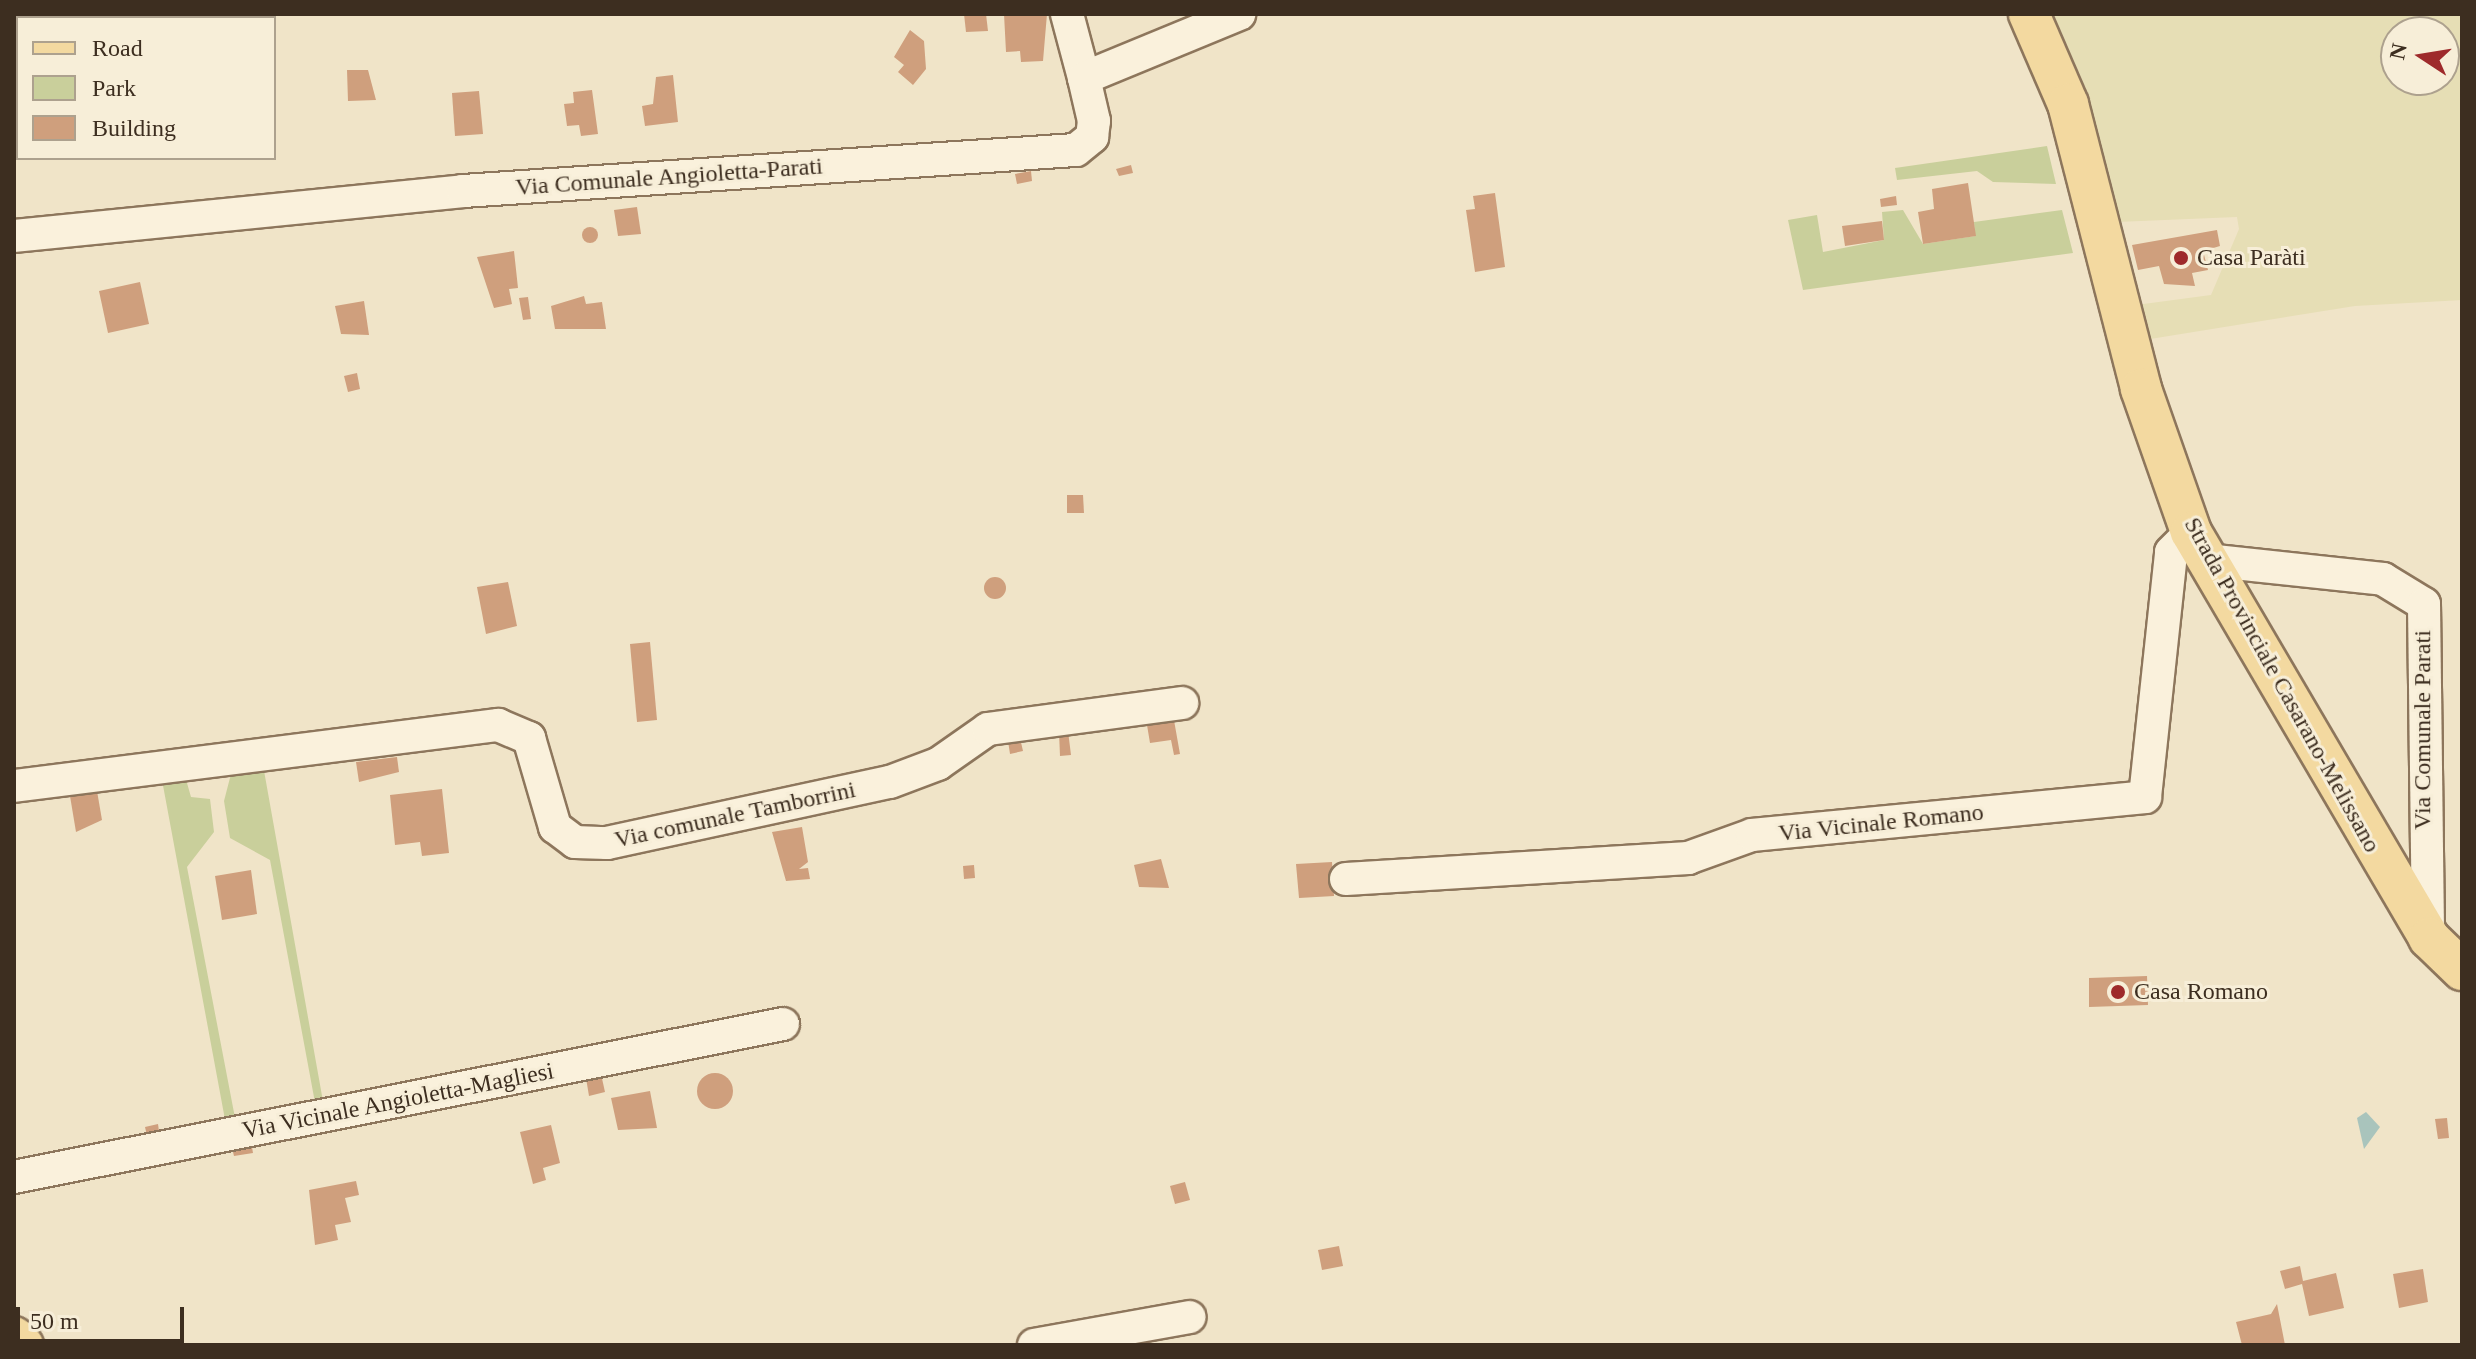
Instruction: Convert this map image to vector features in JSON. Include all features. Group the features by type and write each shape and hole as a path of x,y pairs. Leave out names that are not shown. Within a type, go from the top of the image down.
{"main road":[{"name":"Strada Provinciale Casarano-Melissano","path":"2029,14 2068,104 2141,389 2198,546 2429,938 2462,970"},
{"path":"14,1337 23,1345"}],"street":[{"name":"Via Comunale Angioletta-Parati","path":"14,236 463,191 1076,150 1092,137 1094,121 1067,14"},
{"path":"1084,78 1239,14"},
{"name":"Via Vicinale Romano","path":"1346,879 1688,858 1752,835 2145,797 2171,552 2198,546"},
{"name":"Via Comunale Parati","path":"2198,546 2383,579 2424,604 2422,891 2429,938"},
{"name":"Via comunale Tamborrini","path":"14,786 498,725 529,738 555,827 575,842 607,843 890,782 938,764 988,729 1182,703"},
{"name":"Via Vicinale Angioletta-Magliesi","path":"14,1177 783,1024"},
{"path":"1034,1345 1190,1317"}],"shaded area":[{"path":"2045,14 2462,14 2462,300 2355,306 2144,340 2136,305 2211,295 2239,229 2237,217 2117,222"}],"green space":[{"path":"2047,146 2056,184 1993,182 1977,171 1897,180 1895,168"},
{"path":"1903,210 1923,244 1975,236 1974,222 2062,210 2073,253 1803,290 1788,220 1817,215 1823,252 1884,240 1882,212"},
{"path":"263,765 324,1107 316,1108 270,860 230,838 224,801 232,770"},
{"path":"185,776 191,797 210,799 214,832 187,867 236,1123 226,1125 162,780"}],"water":[{"path":"2366,1112 2380,1127 2364,1149 2357,1118"}],"building":[{"path":"53,14 140,14 140,16"},
{"path":"964,14 986,14 988,31 966,32"},
{"path":"1004,14 1047,14 1043,61 1021,62 1020,51 1006,52"},
{"path":"910,30 924,41 926,69 913,85 898,72 904,65 894,57"},
{"path":"347,70 368,70 376,100 348,101"},
{"path":"673,75 678,122 645,126 642,106 653,104 656,77"},
{"path":"592,90 598,134 581,136 579,125 567,126 564,104 574,103 573,92"},
{"path":"479,91 483,134 455,136 452,93"},
{"path":"1131,165 1133,173 1119,176 1116,169"},
{"path":"1031,171 1032,181 1017,184 1015,174"},
{"path":"1968,183 1976,236 1923,244 1918,212 1934,209 1932,189"},
{"path":"1495,193 1505,267 1475,272 1466,210 1475,209 1473,196"},
{"path":"1896,196 1897,205 1881,207 1880,199"},
{"path":"637,207 641,234 618,236 614,210"},
{"path":"1882,221 1884,240 1845,246 1842,226"},
{"path":"587,227 593,227 598,235 596,241 587,243 582,238 582,232"},
{"name":"Casa Paràti","path":"2217,230 2220,246 2203,251 2208,270 2192,273 2195,286 2164,284 2159,266 2138,270 2132,245"},
{"path":"514,251 518,288 509,289 512,304 494,308 477,257"},
{"path":"140,282 149,324 108,333 99,291"},
{"path":"584,296 586,304 602,302 606,329 555,329 551,306"},
{"path":"528,297 531,319 523,320 519,298"},
{"path":"364,301 369,335 341,334 335,306"},
{"path":"357,373 360,389 348,392 344,376"},
{"path":"1067,495 1083,495 1084,513 1067,513"},
{"path":"995,577 1003,580 1006,588 1003,596 995,599 987,596 984,588 987,580"},
{"path":"508,582 517,626 486,634 477,587"},
{"path":"650,642 657,720 637,722 630,644"},
{"path":"1172,709 1180,754 1174,755 1171,740 1150,743 1145,713"},
{"path":"1068,731 1071,755 1060,756 1059,732"},
{"path":"1020,738 1023,751 1010,754 1008,741"},
{"path":"397,757 399,772 359,782 356,762"},
{"path":"442,789 449,853 422,856 420,842 395,845 390,795"},
{"path":"97,791 102,820 76,832 70,796"},
{"path":"802,827 808,862 799,869 808,868 810,879 786,881 772,832"},
{"path":"1161,859 1169,888 1139,887 1134,865"},
{"path":"1332,862 1334,896 1299,898 1296,864"},
{"path":"974,865 975,878 964,879 963,866"},
{"path":"251,870 257,914 222,920 215,876"},
{"name":"Casa Romano","path":"2147,976 2148,1005 2089,1007 2089,978"},
{"path":"715,1073 728,1078 733,1091 728,1104 715,1109 702,1104 697,1091 702,1078"},
{"path":"601,1074 605,1092 589,1096 586,1078"},
{"path":"650,1091 657,1128 618,1130 611,1098"},
{"path":"2447,1118 2449,1138 2438,1139 2435,1119"},
{"path":"158,1124 160,1138 148,1140 145,1127"},
{"path":"551,1125 560,1163 543,1168 546,1180 533,1184 520,1132"},
{"path":"250,1136 253,1153 234,1156 230,1140"},
{"path":"356,1181 359,1195 345,1198 351,1222 335,1225 338,1240 315,1245 309,1190"},
{"path":"1185,1182 1190,1200 1175,1204 1170,1186"},
{"path":"1339,1246 1343,1266 1322,1270 1318,1250"},
{"path":"2300,1266 2303,1281 2336,1273 2344,1308 2309,1316 2302,1284 2285,1289 2280,1271"},
{"path":"2423,1269 2428,1302 2399,1308 2393,1274"},
{"path":"2277,1304 2285,1345 2242,1345 2236,1322 2271,1314"}],"place":[{"name":"Casa Paràti","path":"2181,258"},
{"name":"Casa Romano","path":"2118,992"}]}
